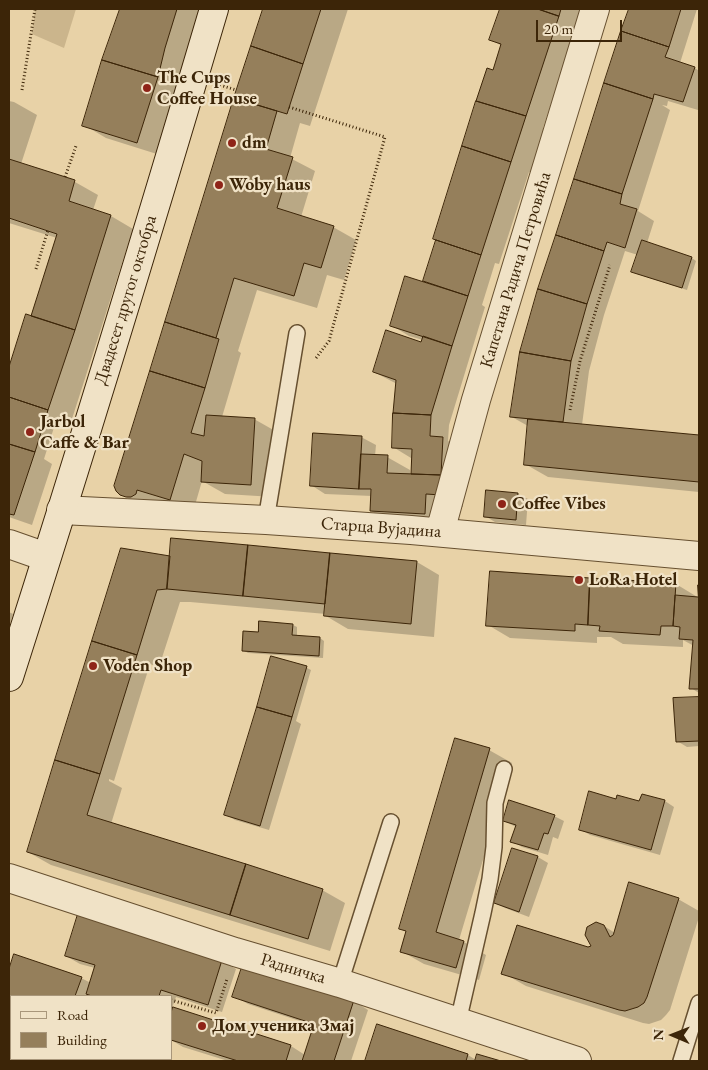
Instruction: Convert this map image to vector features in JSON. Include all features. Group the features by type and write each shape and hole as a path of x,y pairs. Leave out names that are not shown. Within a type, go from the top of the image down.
{"street":[{"name":"Двадесет другог октобра","path":"9,677 214,9"},
{"name":"Капетана Радича Петровића","path":"440,532 476,400 594,9"},
{"name":"Старца Вујадина","path":"61,510 266,520 440,532 699,556"},
{"path":"9,544 46,557"},
{"name":"Радничка","path":"9,878 236,952 340,983 577,1061"}],"lane":[{"path":"266,520 297,332"},
{"path":"458,1022 490,879 494,847 495,803 504,769"},
{"path":"340,983 391,822"},
{"path":"681,1061 699,1004"}],"path":[{"path":"22,90 35,9"},
{"path":"288,107 385,137 329,341 313,362"},
{"path":"65,177 76,146"},
{"path":"36,269 48,230"},
{"path":"570,410 580,361 610,265"},
{"path":"172,1000 216,1013 236,952"}],"shaded area":[{"path":"35,9 76,9 64,48 32,34"}],"building":[{"path":"120,9 177,9 158,77 102,60"},
{"path":"263,9 321,9 303,64 251,46"},
{"path":"500,9 538,9 559,16 526,116 476,101 487,68 493,70 501,44 489,40"},
{"path":"538,9 561,9 559,16"},
{"path":"629,9 681,9 669,47 621,31"},
{"path":"621,31 669,47 665,57 695,67 683,102 654,94 653,99 604,83"},
{"path":"251,46 303,64 287,114 234,98"},
{"path":"102,60 158,77 137,143 82,126"},
{"path":"604,83 653,99 622,194 574,179"},
{"path":"234,98 277,111 266,149 293,157 277,208 334,226 321,268 304,263 294,296 234,278 216,338 165,322"},
{"path":"476,101 526,116 511,162 462,146"},
{"path":"462,146 511,162 481,255 433,239"},
{"path":"9,159 75,180 69,201 111,215 75,330 31,316 57,234 9,218"},
{"path":"574,179 622,194 620,204 637,209 625,248 607,242 604,251 556,235"},
{"path":"556,235 604,251 587,304 538,289"},
{"path":"436,240 481,255 468,296 423,281"},
{"path":"642,240 692,257 682,288 631,272"},
{"path":"405,276 468,296 452,346 390,326"},
{"path":"538,289 587,304 571,361 520,352"},
{"path":"26,314 75,330 48,410 9,397 9,367"},
{"path":"165,322 219,339 205,388 150,371"},
{"path":"386,330 421,342 423,336 452,346 431,415 393,413 396,380 373,372"},
{"path":"520,352 571,361 563,422 510,417"},
{"path":"150,371 205,388 191,433 204,436 206,415 255,418 251,485 201,482 202,461 184,454 170,500 137,490 136,494 131,497 120,495 116,491 114,486"},
{"path":"9,397 48,410 35,452 9,444"},
{"path":"393,413 431,415 430,436 443,437 441,475 411,474 412,449 392,448"},
{"path":"528,419 699,435 699,482 524,465"},
{"path":"313,433 362,436 359,489 310,486"},
{"path":"9,444 35,452 14,515 9,514"},
{"path":"361,454 388,455 387,473 441,475 441,495 426,494 425,514 370,511 371,489 359,489"},
{"path":"486,490 518,493 516,520 484,517"},
{"path":"171,538 248,545 243,596 167,589"},
{"path":"248,545 330,553 325,604 243,596"},
{"path":"121,548 170,556 167,589 157,590 137,655 92,641"},
{"path":"330,553 417,561 411,624 324,616"},
{"path":"490,571 590,578 588,625 575,624 575,631 486,626"},
{"path":"590,578 676,583 673,626 661,626 660,635 599,631 600,626 588,625"},
{"path":"698,585 699,689 689,689 693,640 679,639 680,627 673,626 675,595 698,597"},
{"path":"259,621 293,624 292,635 320,637 319,656 242,651 243,631 258,632"},
{"path":"92,641 137,655 100,774 55,760"},
{"path":"271,656 307,666 292,717 257,707"},
{"path":"699,697 699,741 676,742 673,698"},
{"path":"257,707 292,717 260,826 224,815"},
{"path":"455,738 490,748 436,932 464,941 456,968 400,952 406,931 399,929"},
{"path":"55,760 100,774 87,815 246,864 230,915 27,852"},
{"path":"589,791 616,799 617,795 639,801 642,794 665,800 651,850 579,830"},
{"path":"509,800 555,815 548,834 544,833 538,850 510,842 516,825 503,821"},
{"path":"512,848 538,856 519,912 494,903"},
{"path":"246,864 323,889 308,939 230,915"},
{"path":"629,882 679,898 644,1003 625,1011 619,1010 501,974 517,925 588,947 591,946 585,935 587,927 596,922 604,925 610,937 613,935"},
{"path":"78,914 222,960 208,1005 161,990 159,995 86,994 95,965 65,956"},
{"path":"14,954 82,977 75,995 10,995 10,1016 9,969"},
{"path":"243,964 354,1000 334,1061 302,1061 314,1024 232,997"},
{"name":"Дом ученика Змај","path":"173,1007 291,1045 286,1061 238,1061 172,1040"},
{"path":"377,1024 468,1054 466,1061 365,1061"},
{"path":"477,1054 501,1061 475,1061"}],"place":[{"name":"The Cups Coffee House","path":"147,88"},
{"name":"dm","path":"232,143"},
{"name":"Woby haus","path":"219,185"},
{"name":"Jarbol Caffe & Bar","path":"30,432"},
{"name":"Coffee Vibes","path":"502,504"},
{"name":"LoRa Hotel","path":"579,580"},
{"name":"Voden Shop","path":"93,666"},
{"name":"Дом ученика Змај","path":"202,1026"}]}
